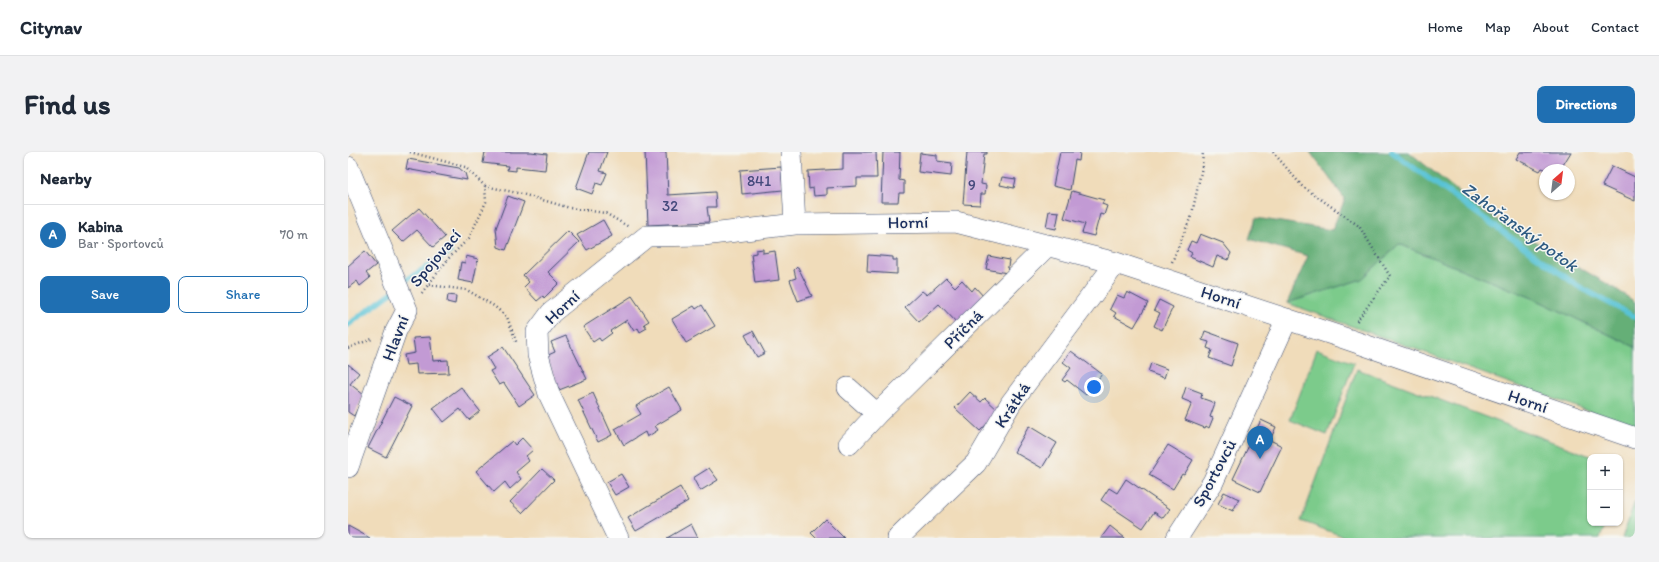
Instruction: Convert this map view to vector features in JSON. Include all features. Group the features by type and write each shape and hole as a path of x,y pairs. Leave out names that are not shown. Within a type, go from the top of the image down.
{"street":[{"path":"791,152 795,224"},
{"name":"Hlavní","path":"348,167 404,301 396,330 348,467"},
{"name":"Horní","path":"618,538 549,394 538,355 537,332 551,313 647,236 703,235 795,224 956,222 1116,263 1344,338 1635,438"},
{"name":"Příčná","path":"849,444 877,414 1048,245"},
{"name":"Krátká","path":"898,538 976,463 1011,403 1116,263"},
{"name":"Sportovců","path":"1177,538 1214,482 1287,319"},
{"path":"848,388 877,414"}],"path":[{"path":"410,152 465,167 485,186 522,194 570,208 604,213 647,236"},
{"path":"1165,279 1192,214 1203,152"},
{"path":"1274,152 1302,186 1359,226 1390,276 1344,338"},
{"name":"Spojovací","path":"404,301 429,286 450,258 469,238 486,202 485,186"},
{"path":"429,286 467,290 494,306 508,317"}],"green space":[{"path":"1310,152 1409,152 1481,210 1616,289 1635,302 1635,347 1535,299 1399,244 1362,279 1287,303 1308,256 1249,239 1256,218 1332,230 1345,199"},
{"path":"1399,244 1535,299 1635,347 1635,428 1287,303 1362,279"},
{"path":"1317,349 1354,363 1327,435 1290,420"},
{"path":"1357,369 1587,455 1587,526 1605,526 1600,538 1348,538 1301,521"},
{"path":"1635,501 1635,538 1622,538"}],"building":[{"path":"485,152 531,152 547,154 545,170 516,167 516,171 507,170 508,166 483,163"},
{"path":"589,152 607,152 600,171 607,173 602,185 596,183 592,194 576,188"},
{"path":"645,152 666,152 668,195 715,192 716,207 707,207 709,222 648,225"},
{"path":"843,152 876,152 877,178 857,178 857,186 827,188 827,195 814,196 813,188 809,189 808,171 843,169"},
{"path":"883,152 900,152 899,180 904,181 904,193 899,193 898,202 881,202"},
{"path":"967,152 987,152 987,154 984,154 981,184 986,185 985,194 981,194 980,205 963,204"},
{"path":"1060,152 1080,152 1079,161 1075,160 1070,190 1053,186"},
{"path":"1520,152 1571,152 1564,164 1539,164 1539,170 1516,159"},
{"path":"920,153 937,155 937,161 952,163 951,176 918,172"},
{"path":"408,159 459,168 465,173 467,180 406,169"},
{"path":"1612,166 1635,177 1635,201 1602,186"},
{"path":"781,167 783,190 742,194 740,170"},
{"path":"1002,177 1016,179 1014,188 1000,185"},
{"path":"1072,191 1104,200 1102,204 1107,206 1104,215 1100,214 1094,236 1082,233 1085,224 1064,218"},
{"path":"508,196 524,202 506,250 498,247 496,228"},
{"path":"419,208 445,237 433,247 417,230 403,242 392,231"},
{"path":"1049,211 1059,212 1056,229 1046,227"},
{"path":"603,220 612,236 587,250 577,235"},
{"path":"568,231 579,242 548,272 559,283 544,298 543,296 537,301 524,287 529,282 523,275"},
{"path":"1200,234 1223,243 1231,253 1228,260 1217,256 1213,267 1190,257 1192,253 1187,250 1191,241 1196,243"},
{"path":"763,249 763,253 775,251 779,280 755,283 751,254 756,253 756,250"},
{"path":"365,251 376,265 366,273 370,278 360,286 357,281 348,288 348,266"},
{"path":"868,255 893,257 893,260 897,260 897,274 867,272"},
{"path":"466,256 478,259 473,283 458,280 461,262 465,263"},
{"path":"989,256 1009,260 1007,273 986,269"},
{"path":"797,267 812,296 798,301 790,280 796,278 794,270"},
{"path":"946,278 955,287 962,280 972,291 975,287 984,297 957,323 939,304 919,322 905,307 922,291 927,295"},
{"path":"1127,292 1148,303 1134,327 1114,316 1116,313 1110,309 1117,295 1124,298"},
{"path":"448,295 456,296 455,304 447,302"},
{"path":"632,296 649,321 644,324 647,328 640,332 638,328 634,331 627,320 610,331 612,333 601,341 599,338 593,342 583,327"},
{"path":"1159,300 1173,307 1162,330 1154,326 1160,313 1154,310"},
{"path":"702,305 715,326 686,343 672,319 694,306 696,309"},
{"path":"753,331 765,353 757,357 745,335"},
{"path":"1205,331 1238,343 1231,366 1209,358 1212,350 1207,348 1209,342 1202,340"},
{"path":"566,336 587,379 559,390 546,356 555,352 551,342"},
{"path":"430,337 433,361 448,360 449,373 417,374 416,364 406,365 404,355 415,353 413,338"},
{"path":"503,347 535,395 519,406 504,383 499,385 490,371 494,369 487,357"},
{"path":"1071,351 1102,374 1086,395 1067,380 1065,382 1062,380 1071,368 1063,362"},
{"path":"1151,363 1167,369 1164,378 1148,372"},
{"path":"348,364 359,373 350,384 364,395 354,416 348,412"},
{"path":"461,387 480,411 469,420 460,409 444,422 433,408"},
{"path":"669,387 682,410 655,426 658,430 647,437 645,432 624,445 615,429 641,414 636,406"},
{"path":"1186,387 1202,393 1201,398 1215,403 1210,417 1213,418 1209,428 1206,426 1205,428 1185,420 1192,403 1182,399"},
{"path":"970,392 981,402 985,398 999,411 980,431 955,408"},
{"path":"593,393 612,435 598,442 578,400"},
{"path":"394,397 412,406 386,457 368,448"},
{"path":"1261,420 1276,427 1270,440 1282,446 1260,492 1233,479"},
{"path":"1029,426 1057,443 1042,468 1014,452"},
{"path":"522,438 533,450 526,456 529,461 516,472 521,479 510,489 505,482 494,492 476,471 512,441 515,445"},
{"path":"1168,445 1193,460 1173,489 1149,475"},
{"path":"709,468 718,480 700,491 693,478"},
{"path":"542,469 554,480 522,513 510,502"},
{"path":"621,474 629,487 615,495 607,482"},
{"path":"1126,479 1170,509 1163,518 1154,512 1143,528 1101,500 1109,488 1117,493"},
{"path":"680,487 688,501 636,531 628,518"},
{"path":"1224,492 1239,499 1233,511 1218,504"},
{"path":"825,519 844,538 816,538 811,533"},
{"path":"691,524 698,538 667,538"},
{"path":"348,526 370,538 348,538"},
{"path":"1110,526 1125,538 1101,538"}],"waterway":[{"name":"Zahořanský potok","path":"1392,152 1578,286 1635,317"},
{"name":"Zahořanský potok","path":"401,285 406,280 450,252"},
{"name":"Zahořanský potok","path":"348,325 394,291"}],"place":[{"name":"Kabina","path":"1260,459"}]}
